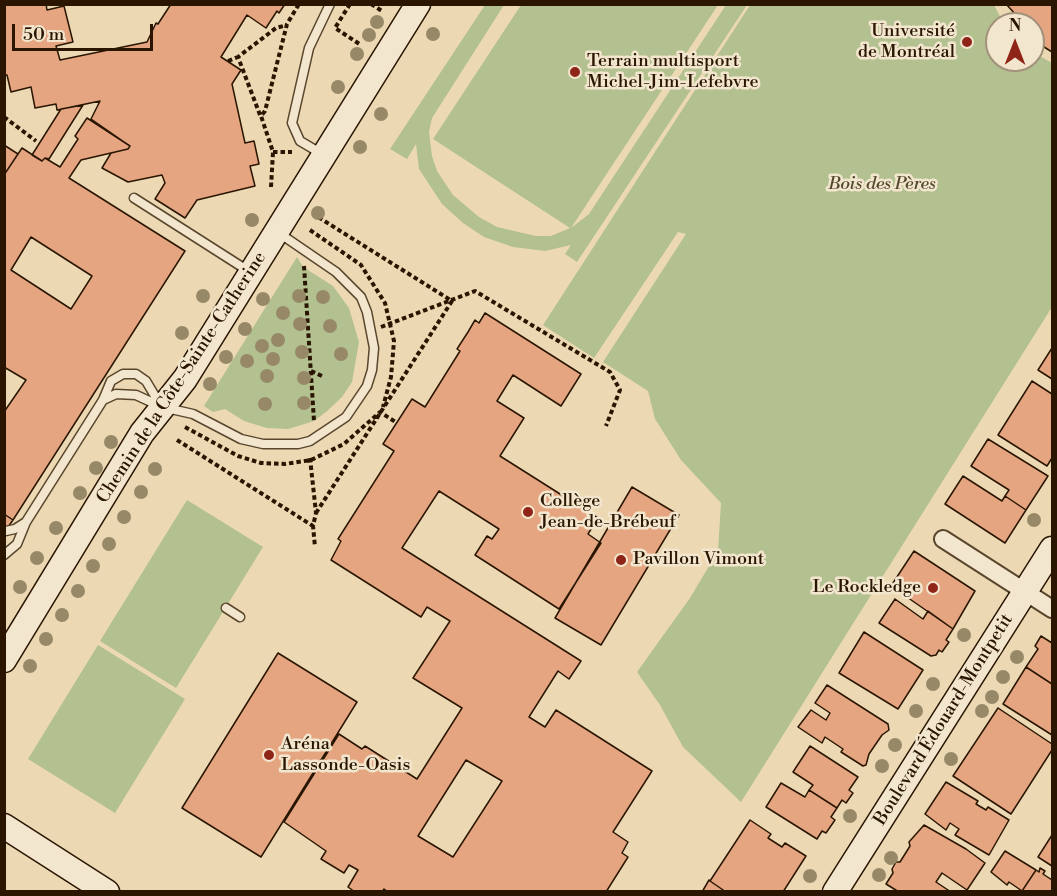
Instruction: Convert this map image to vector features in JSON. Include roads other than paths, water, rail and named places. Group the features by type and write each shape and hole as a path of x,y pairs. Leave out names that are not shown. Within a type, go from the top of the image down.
{"main road":[{"name":"Chemin de la Côte-Sainte-Catherine","path":"4,660 142,433 185,379 418,4"},
{"name":"Boulevard Édouard-Montpetit","path":"835,891 1053,549"},
{"path":"4,826 106,891"}],"street":[{"path":"943,539 1053,609"}],"lane":[{"path":"324,155 300,141 292,123 309,48 330,4"},
{"path":"134,198 252,273"},
{"path":"103,400 125,393 162,407 193,414 241,439 263,444 285,445 310,441 329,431 346,417 359,400 370,378 374,348 372,329 361,297 336,272 277,231"},
{"path":"4,555 17,544 26,522 103,400 111,381 123,374 136,374 146,381 162,407"},
{"path":"6,531 15,529 26,522"},
{"path":"226,608 240,617"}],"place":[{"name":"Université de Montréal","path":"967,42"},
{"name":"Terrain multisport Michel-Jim-Lefebvre","path":"575,72"},
{"name":"Collège Jean-de-Brébeuf","path":"528,512"},
{"name":"Pavillon Vimont","path":"621,560"},
{"name":"Le Rockledge","path":"933,588"},
{"name":"Aréna Lassonde-Oasis","path":"269,755"}],"park label":[{"name":"Bois des Pères","path":"882,185"}]}
